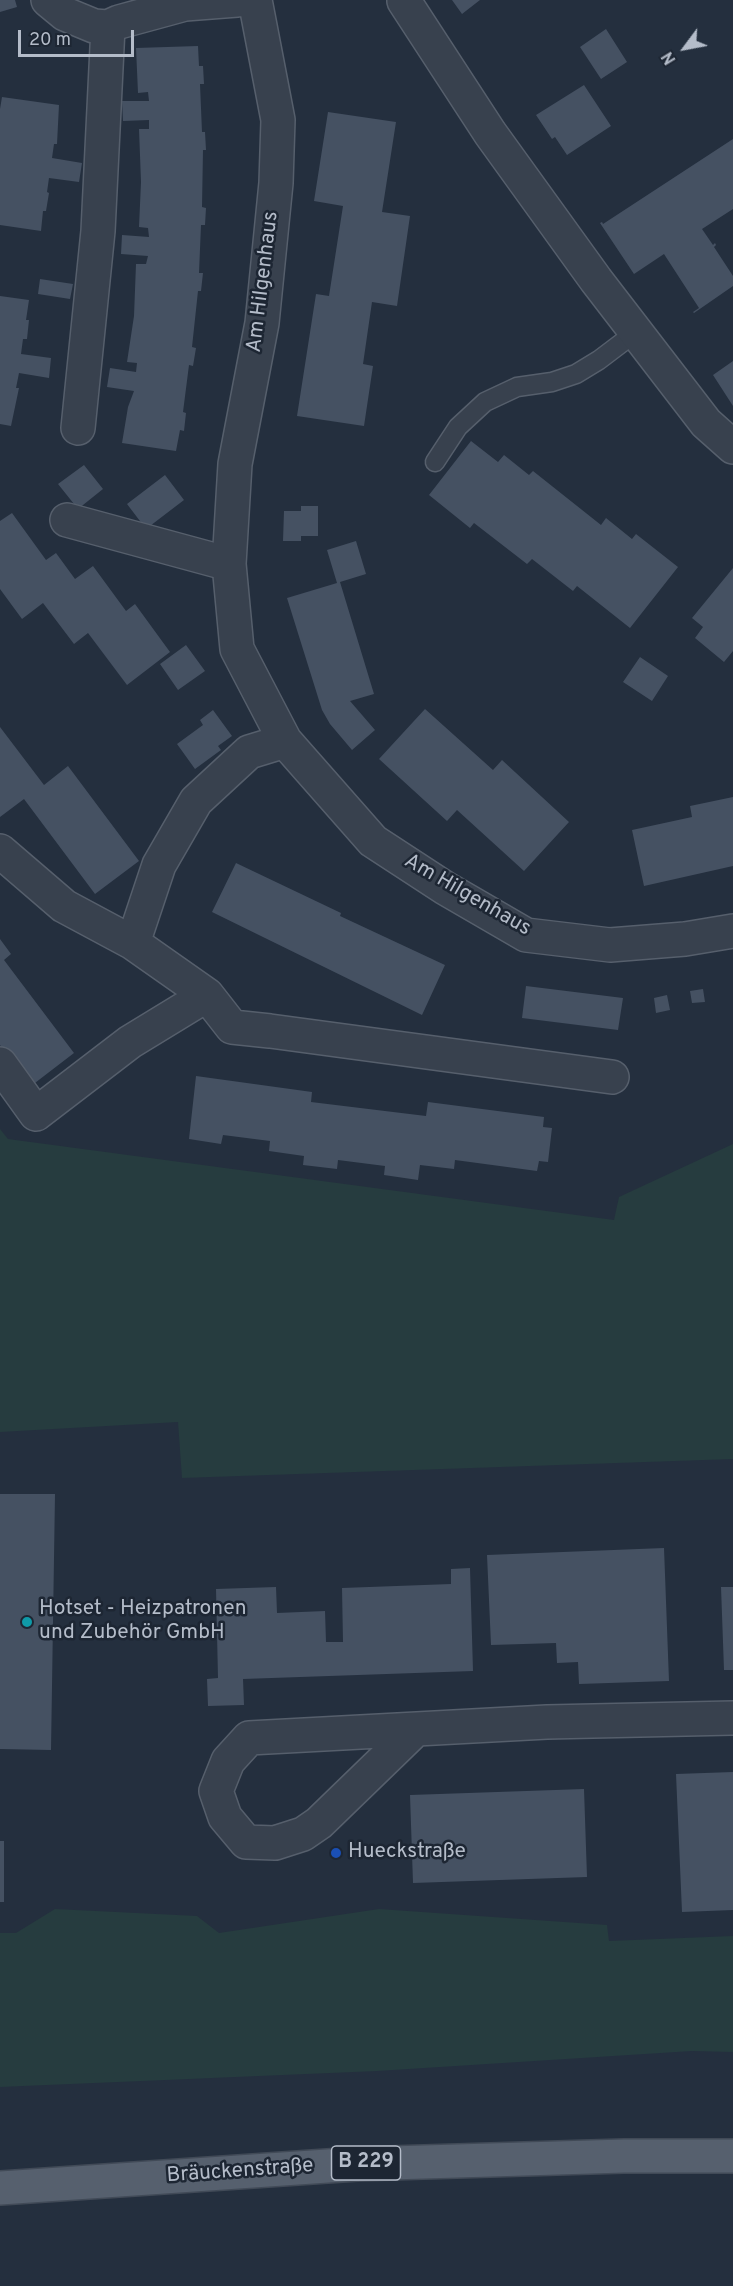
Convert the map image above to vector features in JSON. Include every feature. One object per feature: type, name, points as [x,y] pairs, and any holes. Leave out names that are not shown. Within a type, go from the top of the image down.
[{"type":"main road","name":"Bräuckenstraße","points":[[0,2188],[357,2164],[624,2156],[733,2156]]},
{"type":"street","points":[[48,0],[65,14],[94,26],[108,27],[185,4],[237,0]]},
{"type":"street","name":"Am Hilgenhaus","points":[[255,0],[278,120],[276,183],[262,323],[235,464],[229,564],[237,649],[285,741],[373,841],[445,888],[526,935],[610,945],[685,939],[733,931]]},
{"type":"street","points":[[400,0],[490,133],[636,332],[706,423],[733,447]]},
{"type":"street","points":[[78,428],[98,231],[108,27]]},
{"type":"street","points":[[67,520],[229,564]]},
{"type":"street","points":[[134,943],[159,865],[196,801],[249,752],[285,741]]},
{"type":"street","points":[[0,851],[64,906],[134,943],[207,995],[232,1027],[270,1030],[612,1077]]},
{"type":"street","points":[[0,1064],[36,1114],[130,1042],[207,995]]},
{"type":"street","points":[[415,1730],[319,1823],[303,1833],[275,1843],[246,1842],[225,1817],[216,1791],[228,1761],[249,1738],[547,1722],[733,1718]]},
{"type":"lane","points":[[435,462],[458,427],[485,402],[517,387],[552,382],[576,374],[636,332]]},
{"type":"green space","points":[[0,1129],[8,1139],[614,1220],[619,1197],[733,1144],[733,1459],[182,1478],[178,1422],[0,1432]]},
{"type":"green space","points":[[55,1909],[197,1916],[219,1933],[379,1909],[607,1925],[609,1941],[733,1936],[733,2052],[692,2051],[377,2071],[0,2087],[0,1933],[16,1933]]},
{"type":"building","points":[[0,0],[15,0],[17,7],[0,12]]},
{"type":"building","points":[[452,0],[480,0],[462,14]]},
{"type":"building","points":[[606,29],[627,62],[601,79],[580,47]]},
{"type":"building","points":[[198,46],[199,66],[203,66],[204,84],[200,84],[202,132],[205,132],[206,150],[203,150],[202,207],[206,208],[205,225],[201,225],[199,273],[203,273],[201,291],[198,291],[192,347],[196,348],[193,366],[189,365],[183,412],[186,413],[184,431],[180,430],[176,451],[122,443],[128,407],[134,391],[107,387],[110,368],[136,372],[137,363],[127,362],[134,316],[136,264],[146,264],[148,256],[121,254],[122,235],[149,237],[148,228],[139,227],[141,182],[139,129],[149,129],[149,120],[123,121],[122,101],[149,101],[148,92],[138,93],[136,48]]},
{"type":"building","points":[[584,85],[611,126],[567,155],[555,137],[552,139],[536,115]]},
{"type":"building","points":[[2,97],[59,105],[57,144],[54,144],[52,158],[82,163],[79,182],[49,178],[47,192],[49,193],[46,211],[43,211],[41,231],[0,225],[0,109]]},
{"type":"building","points":[[328,112],[396,122],[382,212],[410,216],[397,306],[372,302],[363,364],[373,366],[364,426],[297,416],[316,294],[329,296],[343,206],[314,201]]},
{"type":"building","points":[[733,139],[733,209],[702,229],[713,245],[715,243],[714,247],[733,276],[733,286],[694,313],[699,308],[664,254],[634,274],[600,223],[603,224]]},
{"type":"building","points":[[40,279],[73,284],[70,299],[38,294]]},
{"type":"building","points":[[0,296],[29,300],[26,320],[29,320],[27,339],[23,339],[21,354],[51,358],[49,378],[19,373],[16,388],[19,388],[11,426],[0,424]]},
{"type":"building","points":[[733,361],[733,406],[713,375]]},
{"type":"building","points":[[471,441],[498,462],[504,455],[529,475],[533,471],[601,525],[606,518],[632,539],[636,534],[678,567],[630,628],[577,586],[573,591],[532,559],[527,564],[474,523],[470,528],[429,495]]},
{"type":"building","points":[[84,465],[103,489],[78,509],[58,484]]},
{"type":"building","points":[[165,475],[184,500],[146,529],[127,504]]},
{"type":"building","points":[[301,506],[318,506],[318,536],[301,536],[301,541],[283,541],[284,511],[301,511]]},
{"type":"building","points":[[12,513],[46,560],[56,553],[75,579],[93,566],[126,611],[135,604],[170,652],[127,685],[88,633],[74,644],[43,603],[22,619],[0,589],[0,521]]},
{"type":"building","points":[[356,541],[366,574],[340,582],[374,694],[350,701],[375,730],[352,750],[330,724],[322,710],[287,598],[337,583],[327,550]]},
{"type":"building","points":[[733,568],[733,651],[724,662],[695,638],[703,627],[692,618]]},
{"type":"building","points":[[186,645],[205,671],[178,690],[160,664]]},
{"type":"building","points":[[640,657],[668,676],[652,701],[623,682]]},
{"type":"building","points":[[425,709],[493,770],[502,760],[569,822],[524,871],[457,810],[447,821],[379,759]]},
{"type":"building","points":[[213,710],[232,736],[218,746],[221,750],[195,769],[177,744],[203,725],[200,720]]},
{"type":"building","points":[[0,727],[44,785],[68,766],[139,861],[95,894],[24,799],[0,817]]},
{"type":"building","points":[[733,797],[733,866],[644,886],[632,830],[692,817],[690,806]]},
{"type":"building","points":[[236,863],[341,913],[340,916],[445,965],[422,1015],[212,912]]},
{"type":"building","points":[[0,939],[11,954],[4,960],[74,1053],[31,1086],[0,1045]]},
{"type":"building","points":[[526,986],[623,998],[618,1030],[522,1018]]},
{"type":"building","points":[[703,989],[705,1002],[692,1003],[690,991]]},
{"type":"building","points":[[667,995],[670,1010],[656,1013],[654,998]]},
{"type":"building","points":[[196,1076],[312,1092],[311,1102],[426,1116],[428,1102],[544,1117],[543,1127],[552,1128],[548,1162],[539,1161],[537,1171],[455,1160],[454,1169],[420,1165],[418,1180],[384,1175],[385,1166],[338,1160],[337,1169],[303,1165],[304,1156],[269,1151],[270,1141],[223,1135],[221,1144],[189,1139]]},
{"type":"building","name":"Hotset - Heizpatronen und Zubehör GmbH","points":[[0,1494],[55,1494],[51,1750],[0,1749]]},
{"type":"building","points":[[664,1548],[669,1681],[579,1684],[578,1662],[557,1663],[556,1643],[491,1645],[487,1555]]},
{"type":"building","points":[[470,1568],[473,1671],[243,1679],[244,1705],[208,1706],[207,1679],[218,1678],[216,1589],[276,1587],[277,1613],[325,1611],[326,1642],[343,1642],[342,1588],[451,1584],[451,1569]]},
{"type":"building","points":[[721,1587],[733,1587],[733,1670],[724,1670]]},
{"type":"building","points":[[733,1772],[733,1910],[682,1912],[676,1774]]},
{"type":"building","points":[[584,1789],[587,1877],[413,1883],[410,1795]]},
{"type":"building","points":[[0,1841],[4,1841],[4,1902],[0,1902]]},
{"type":"place","name":"Hotset - Heizpatronen und Zubehör GmbH","points":[[27,1622]]},
{"type":"place","name":"Hueckstraße","points":[[336,1853]]}]
